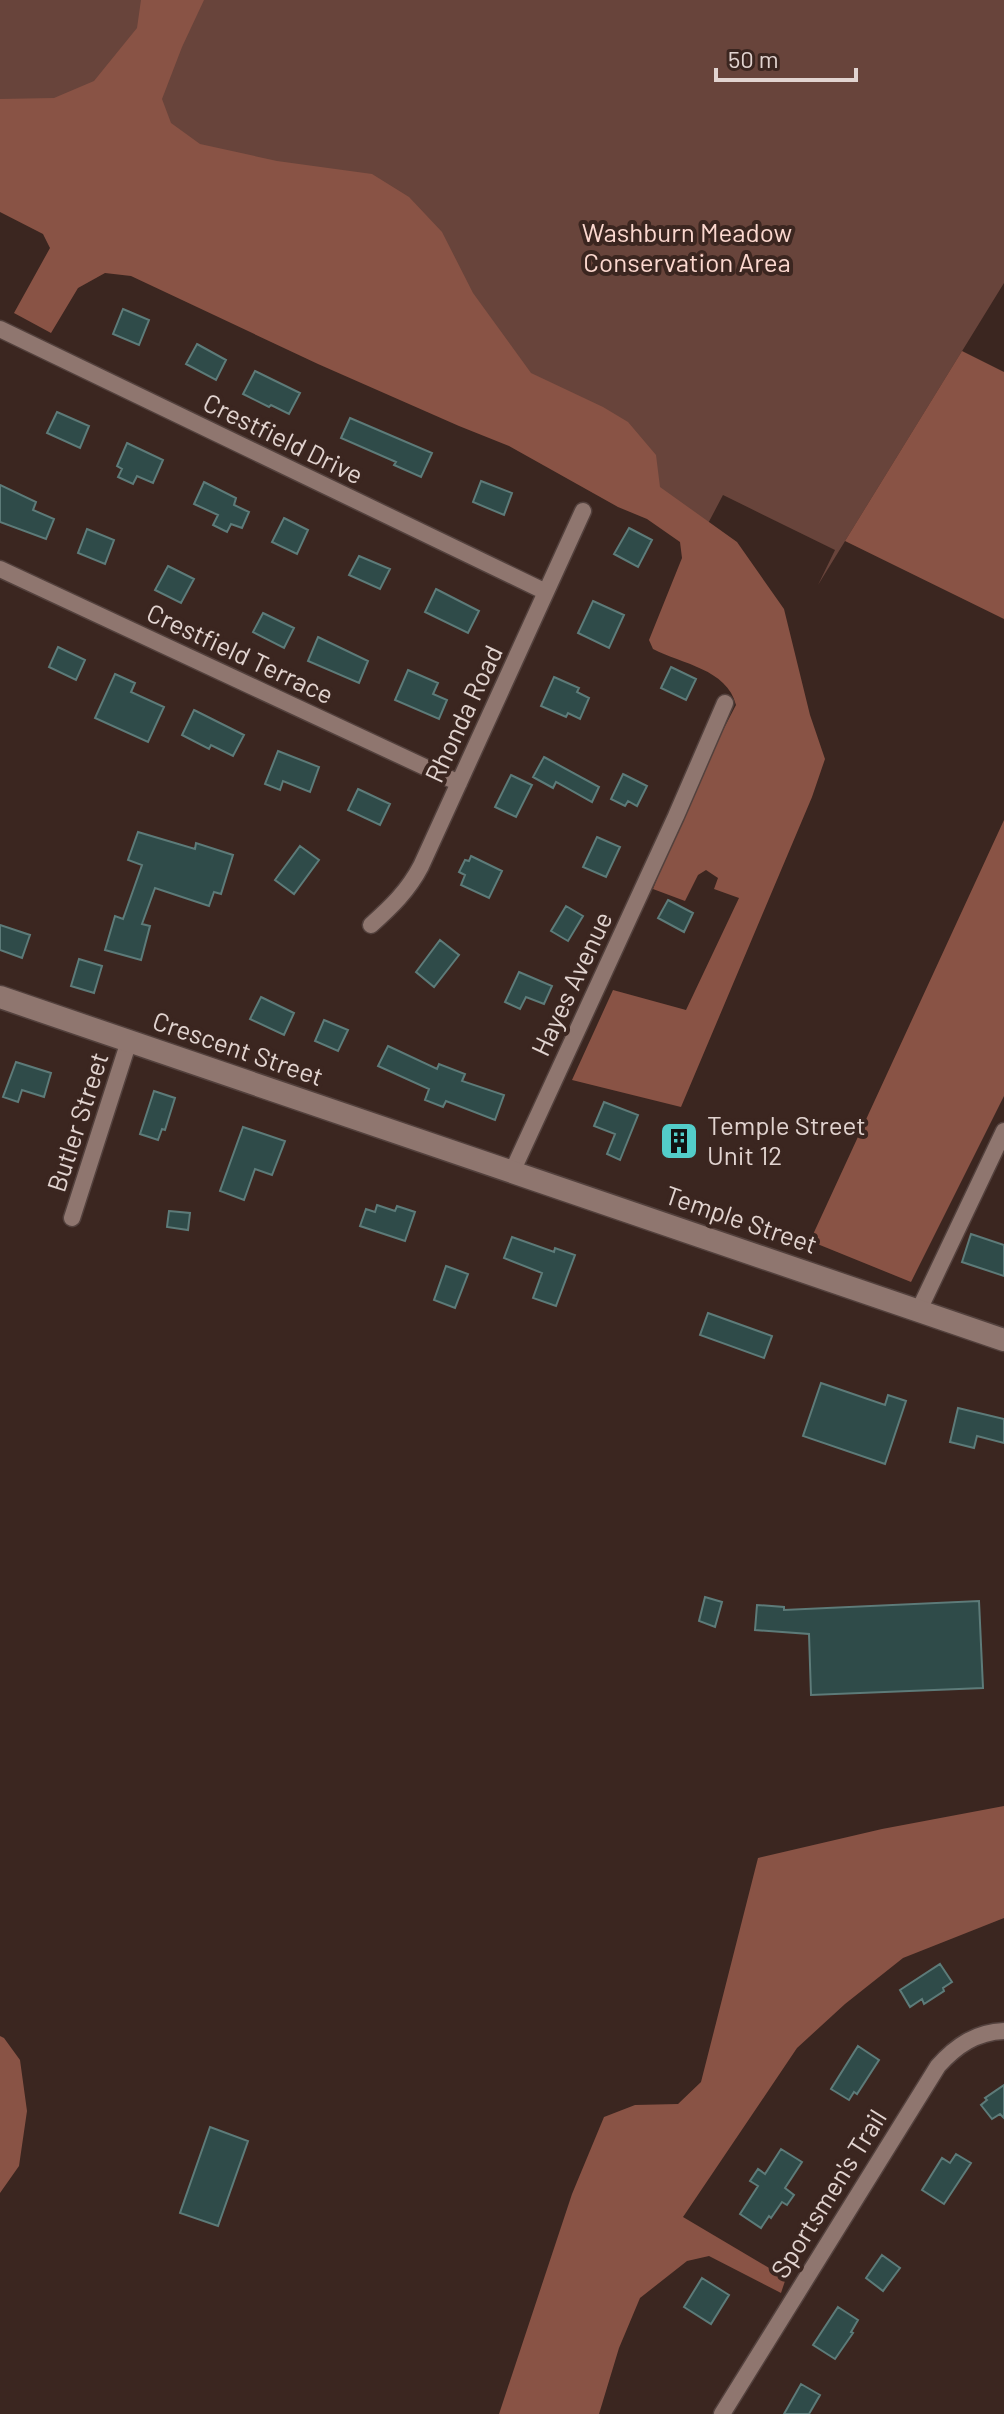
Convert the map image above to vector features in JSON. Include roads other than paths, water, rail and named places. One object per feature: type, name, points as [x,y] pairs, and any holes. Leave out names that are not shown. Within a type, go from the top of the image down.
[{"type":"main road","name":"Crescent Street","points":[[0,997],[459,1154]]},
{"type":"main road","name":"Temple Street","points":[[459,1154],[1004,1340]]},
{"type":"street","name":"Crestfield Drive","points":[[0,329],[546,592]]},
{"type":"street","name":"Rhonda Road","points":[[371,925],[411,885],[583,511]]},
{"type":"street","name":"Crestfield Terrace","points":[[0,569],[459,783]]},
{"type":"street","name":"Hayes Avenue","points":[[512,1172],[725,703]]},
{"type":"street","name":"Butler Street","points":[[72,1218],[129,1041]]},
{"type":"street","points":[[919,1310],[1004,1131]]},
{"type":"street","name":"Sportsmen's Trail","points":[[722,2414],[938,2066],[952,2050],[972,2038],[1004,2031]]},
{"type":"place","name":"Temple Street Unit 12","points":[[679,1141]]},
{"type":"park label","name":"Washburn Meadow Conservation Area","points":[[687,248]]}]
